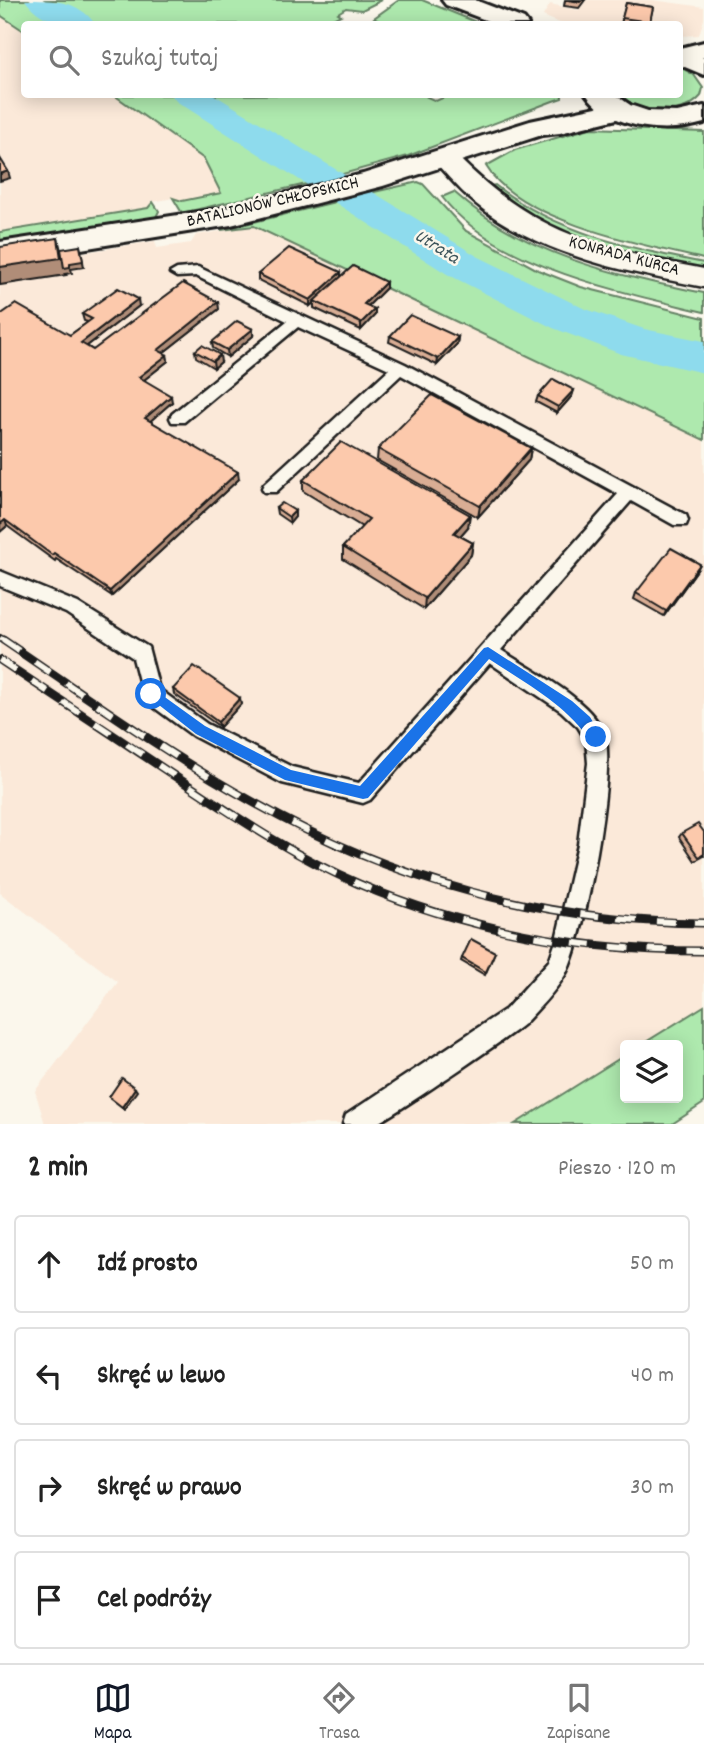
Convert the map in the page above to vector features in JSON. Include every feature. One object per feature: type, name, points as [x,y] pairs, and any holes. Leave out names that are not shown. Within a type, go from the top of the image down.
[{"type":"street","points":[[454,0],[507,21]]},
{"type":"street","points":[[683,55],[704,49]]},
{"type":"street","points":[[683,57],[704,67]]},
{"type":"street","name":"BATALIONÓW CHŁOPSKICH","points":[[539,127],[550,115],[575,106],[586,98]]},
{"type":"street","points":[[609,102],[635,116],[669,121],[703,115]]},
{"type":"street","name":"BATALIONÓW CHŁOPSKICH","points":[[0,253],[191,223],[295,201],[373,180],[539,127],[560,125],[609,102]]},
{"type":"street","name":"KONRADA KURCA","points":[[445,158],[482,196],[534,229],[599,254],[704,278]]},
{"type":"lane","points":[[177,273],[198,271],[400,368],[680,520]]},
{"type":"lane","points":[[178,418],[297,320]]},
{"type":"lane","points":[[271,488],[400,368]]},
{"type":"lane","points":[[0,578],[72,608],[141,653],[151,694],[200,730],[289,776],[363,793],[629,493]]},
{"type":"lane","points":[[355,1124],[514,1017],[557,968],[568,934],[588,844],[598,762],[596,737],[585,721],[568,705],[488,652]]},
{"type":"shaded area","points":[[585,0],[652,0],[704,7],[704,19],[699,35],[683,36],[683,21],[555,21],[543,16],[550,4],[578,10]]},
{"type":"shaded area","points":[[0,15],[21,29],[21,98],[118,98],[204,159],[221,193],[181,201],[173,198],[153,202],[148,208],[0,232]]},
{"type":"shaded area","points":[[254,226],[704,440],[704,1006],[649,1040],[620,1040],[620,1058],[515,1124],[45,1124],[35,1091],[118,982],[0,893],[0,266],[155,241],[157,248],[191,243],[196,235]]},
{"type":"green space","points":[[0,0],[29,0],[62,21],[21,21],[21,29],[0,15]]},
{"type":"green space","points":[[46,0],[382,0],[362,10],[346,8],[338,13],[341,15],[329,21],[80,21]]},
{"type":"green space","points":[[399,0],[422,0],[474,21],[379,21],[374,18]]},
{"type":"green space","points":[[683,69],[694,75],[703,88],[701,96],[693,103],[671,110],[648,109],[622,98],[683,98]]},
{"type":"green space","points":[[118,98],[182,98],[315,182],[182,213],[173,198],[182,201],[221,193],[204,159]]},
{"type":"green space","points":[[202,98],[429,98],[436,101],[442,98],[562,98],[408,156],[332,177]]},
{"type":"green space","points":[[590,128],[704,132],[704,259],[618,238],[554,216],[525,202],[502,185],[486,166],[515,150]]},
{"type":"green space","points":[[418,182],[423,184],[466,231],[538,270],[581,287],[704,318],[704,350],[613,329],[570,312],[510,284],[368,202],[373,200],[372,198],[367,200],[361,195]]},
{"type":"green space","points":[[495,185],[518,202],[568,227],[621,244],[704,263],[704,270],[586,242],[539,222],[486,187]]},
{"type":"green space","points":[[454,192],[481,214],[540,247],[604,270],[704,293],[704,312],[599,285],[527,259],[494,242],[465,221],[442,197]]},
{"type":"green space","points":[[343,200],[471,278],[551,319],[626,346],[704,365],[704,440],[353,270],[349,271],[254,226],[221,230]]},
{"type":"green space","points":[[153,202],[159,211],[156,217],[0,241],[0,232],[148,208]]},
{"type":"green space","points":[[704,1006],[704,1103],[672,1124],[515,1124],[620,1058],[620,1103],[683,1103],[683,1040],[649,1040]]},
{"type":"building","points":[[626,3],[653,7],[650,21],[622,18]]},
{"type":"building","points":[[0,158],[8,171],[0,174]]},
{"type":"building","points":[[58,238],[61,258],[0,267],[0,247]]},
{"type":"building","points":[[80,246],[83,261],[70,263],[70,267],[64,268],[61,249]]},
{"type":"building","points":[[289,248],[341,272],[310,300],[258,274]]},
{"type":"building","points":[[353,266],[386,282],[364,304],[375,309],[361,323],[314,301]]},
{"type":"building","points":[[183,283],[218,302],[158,350],[167,355],[139,377],[171,396],[145,418],[238,472],[110,591],[54,553],[52,555],[5,520],[0,524],[0,315],[16,304],[70,335],[92,319],[82,314],[118,288],[138,299],[81,343],[93,350]]},
{"type":"building","points":[[410,315],[458,337],[438,359],[390,336]]},
{"type":"building","points":[[237,321],[253,329],[227,350],[212,342]]},
{"type":"building","points":[[202,345],[220,355],[213,361],[195,351]]},
{"type":"building","points":[[553,379],[574,390],[558,407],[538,396]]},
{"type":"building","points":[[432,395],[531,448],[480,506],[378,449]]},
{"type":"building","points":[[341,442],[470,515],[454,533],[473,543],[425,598],[343,547],[369,519],[303,480]]},
{"type":"building","points":[[282,503],[295,511],[289,517],[276,508]]},
{"type":"building","points":[[671,548],[700,564],[666,611],[636,593]]},
{"type":"building","points":[[194,666],[240,698],[218,722],[173,689]]},
{"type":"building","points":[[698,824],[704,832],[704,854],[699,857],[682,833]]},
{"type":"building","points":[[471,939],[495,952],[486,972],[462,958]]},
{"type":"building","points":[[122,1078],[135,1088],[122,1107],[109,1097]]},
{"type":"waterway","name":"Utrata","points":[[41,0],[74,21]]},
{"type":"waterway","name":"Utrata","points":[[194,98],[462,265],[568,318],[637,343],[704,357]]},
{"type":"railway","points":[[3,640],[221,784],[306,830],[360,854],[415,875],[527,905],[644,921],[704,923]]},
{"type":"railway","points":[[0,660],[265,835],[359,884],[442,914],[528,935],[615,947],[704,951]]},
{"type":"route","points":[[151,694],[200,730],[289,776],[363,793],[488,652],[568,705],[585,721],[596,737]]}]
